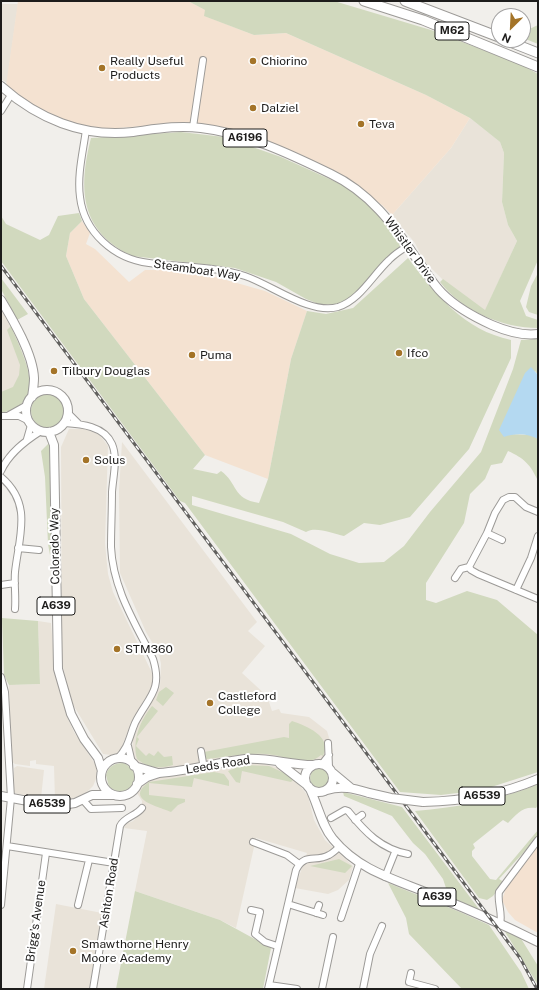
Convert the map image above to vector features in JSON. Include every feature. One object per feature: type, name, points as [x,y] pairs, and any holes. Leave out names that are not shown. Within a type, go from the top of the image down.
[{"type":"highway","name":"M62","points":[[364,1],[423,20],[538,67]]},
{"type":"highway","name":"M62","points":[[405,1],[491,35]]},
{"type":"highway","points":[[524,48],[538,54]]},
{"type":"main road","name":"Whistler Drive","points":[[1,86],[11,95],[42,115],[58,122],[86,130],[117,133],[166,127],[193,127],[223,132],[259,143],[335,176],[352,186],[373,202],[396,227],[431,280],[456,305],[472,316],[499,328],[527,334],[538,334]]},
{"type":"main road","points":[[1,300],[18,331],[30,359],[34,377],[32,397]]},
{"type":"main road","points":[[34,377],[46,390]]},
{"type":"main road","points":[[64,424],[45,431],[30,423],[27,415],[27,405],[32,397],[39,392],[46,390],[52,391],[62,397],[68,407],[68,413]]},
{"type":"main road","name":"A639","points":[[64,424],[68,413]]},
{"type":"main road","name":"Colorado Way","points":[[64,424],[54,445],[54,537],[58,669],[71,714],[84,739],[98,758],[102,774]]},
{"type":"main road","name":"Colorado Way","points":[[45,431],[54,445]]},
{"type":"main road","points":[[98,758],[123,759],[133,765],[138,775],[137,784],[129,794],[121,796],[114,795],[104,788],[102,774]]},
{"type":"main road","points":[[92,795],[108,763],[115,759]]},
{"type":"main road","name":"Leeds Road","points":[[159,773],[246,759],[265,759],[277,762]]},
{"type":"main road","name":"A639","points":[[277,762],[324,767]]},
{"type":"main road","name":"A639","points":[[277,762],[317,792],[326,790]]},
{"type":"main road","name":"A639","points":[[133,765],[159,773]]},
{"type":"main road","points":[[308,786],[305,776],[307,771],[324,767],[333,783],[321,796],[318,805]]},
{"type":"main road","name":"A6539","points":[[324,767],[352,788]]},
{"type":"main road","name":"A639","points":[[137,784],[147,777],[159,773]]},
{"type":"main road","name":"A6539","points":[[326,790],[335,787],[352,788],[391,798],[423,802],[452,801],[504,792],[538,779]]},
{"type":"main road","name":"A639","points":[[308,786],[318,805],[331,838],[359,864],[385,877],[433,895],[538,942]]},
{"type":"main road","name":"A6539","points":[[1,796],[55,806],[83,800],[92,795],[114,795]]},
{"type":"street","points":[[193,127],[203,60]]},
{"type":"street","points":[[1,111],[11,95]]},
{"type":"street","name":"Steamboat Way","points":[[86,130],[79,184],[82,209],[90,226],[103,242],[121,255],[130,259],[150,263],[206,269],[244,276],[265,283],[304,304],[324,309],[339,307],[353,299],[388,261],[408,246]]},
{"type":"street","points":[[9,415],[27,405]]},
{"type":"street","points":[[68,413],[79,424]]},
{"type":"street","points":[[1,416],[19,416],[30,423],[27,439]]},
{"type":"street","points":[[64,424],[79,424],[102,432],[112,444],[115,459],[111,523],[113,568],[122,598],[153,659],[156,670],[157,681],[153,696],[135,724],[128,746],[115,759]]},
{"type":"street","points":[[1,471],[8,458],[27,439],[45,431]]},
{"type":"street","points":[[1,477],[15,494],[20,506],[23,521],[18,548],[15,583],[15,609]]},
{"type":"street","points":[[455,578],[461,569],[469,566],[503,500],[509,497],[515,497],[526,507],[538,512]]},
{"type":"street","points":[[487,533],[502,540]]},
{"type":"street","points":[[516,590],[531,558],[538,536]]},
{"type":"street","points":[[18,548],[39,550]]},
{"type":"street","points":[[469,566],[471,570],[478,574],[538,599]]},
{"type":"street","points":[[1,585],[15,583]]},
{"type":"street","points":[[1,905],[11,798],[5,692],[2,677]]},
{"type":"street","points":[[324,767],[329,755],[328,743]]},
{"type":"street","points":[[128,746],[133,765]]},
{"type":"street","points":[[201,751],[203,763]]},
{"type":"street","points":[[83,800],[91,809],[122,808]]},
{"type":"street","name":"Ashton Road","points":[[93,989],[121,823],[138,813],[142,808]]},
{"type":"street","points":[[331,818],[345,810],[348,811],[364,831],[380,844],[395,852],[408,854]]},
{"type":"street","points":[[355,820],[362,815]]},
{"type":"street","points":[[500,924],[501,914],[498,899],[499,892],[538,840]]},
{"type":"street","points":[[253,842],[287,855],[299,864]]},
{"type":"street","points":[[7,846],[114,863]]},
{"type":"street","points":[[297,989],[268,987],[299,864],[305,859],[329,855],[339,847]]},
{"type":"street","points":[[385,877],[395,852]]},
{"type":"street","name":"Brigg's Avenue","points":[[27,989],[46,853]]},
{"type":"street","points":[[78,904],[89,860]]},
{"type":"street","points":[[341,918],[359,864]]},
{"type":"street","points":[[288,904],[323,915]]},
{"type":"street","points":[[316,913],[319,904]]},
{"type":"street","points":[[251,910],[260,912],[255,934],[265,942],[278,946]]},
{"type":"street","points":[[363,989],[370,954],[383,926]]},
{"type":"street","points":[[322,989],[333,937]]},
{"type":"street","points":[[411,973],[409,982],[435,989]]},
{"type":"shaded area","points":[[18,1],[188,1],[205,10],[205,16],[254,35],[286,33],[426,95],[470,118],[451,148],[392,215],[382,205],[344,178],[302,155],[259,140],[205,125],[182,123],[105,129],[83,126],[61,119],[22,99],[6,86]]},
{"type":"shaded area","points":[[1,4],[18,4],[7,83],[1,79]]},
{"type":"shaded area","points":[[470,118],[500,142],[504,153],[502,202],[508,225],[517,241],[485,311],[443,280],[424,261],[415,243],[392,215],[451,148]]},
{"type":"shaded area","points":[[82,221],[90,233],[86,244],[95,249],[129,282],[145,270],[178,270],[205,274],[265,291],[307,311],[291,359],[268,479],[205,455],[84,299],[66,256],[70,233]]},
{"type":"shaded area","points":[[1,308],[11,328],[26,370],[1,411]]},
{"type":"shaded area","points":[[69,429],[84,429],[99,434],[108,446],[105,543],[108,574],[113,592],[153,675],[152,687],[131,723],[121,749],[116,754],[111,755],[103,754],[72,703],[62,663],[61,447]]},
{"type":"shaded area","points":[[122,442],[257,622],[248,631],[265,646],[242,673],[267,696],[272,711],[279,709],[281,713],[309,717],[327,731],[333,751],[332,766],[323,762],[303,764],[274,757],[163,771],[138,764],[134,760],[132,752],[133,739],[139,722],[160,687],[161,664],[159,654],[146,632],[120,573],[119,491]]},
{"type":"shaded area","points":[[38,621],[51,623],[55,672],[67,717],[74,732],[97,767],[96,779],[93,786],[86,793],[74,798],[55,800],[54,766],[36,764],[36,760],[30,761],[30,766],[15,764],[11,761],[9,685],[40,684]]},
{"type":"shaded area","points":[[239,764],[264,764],[280,768],[293,777],[308,796],[314,820],[325,840],[353,866],[349,880],[338,890],[328,894],[295,888],[307,853],[256,838],[236,928],[220,920],[135,891],[147,831],[124,828],[126,824],[133,821],[142,812],[142,801],[137,793],[139,787],[148,778]]},
{"type":"shaded area","points":[[17,766],[44,770],[41,798],[14,793],[14,768]]},
{"type":"shaded area","points":[[538,844],[538,933],[515,920],[508,912],[502,900],[506,888]]},
{"type":"shaded area","name":"Smawthorne Henry Moore Academy","points":[[56,904],[102,913],[89,989],[44,989]]},
{"type":"green space","points":[[188,1],[334,1],[431,30],[522,65],[538,74],[538,260],[520,301],[526,316],[538,320],[538,328],[511,325],[484,316],[460,301],[440,282],[443,279],[485,310],[517,241],[508,225],[502,202],[504,153],[500,142],[470,118],[426,95],[286,33],[254,35],[204,16],[205,10]]},
{"type":"green space","points":[[538,25],[538,44],[531,41],[531,28]]},
{"type":"green space","points":[[181,132],[224,137],[281,157],[345,186],[373,208],[401,242],[399,249],[349,299],[338,304],[321,305],[306,299],[276,282],[235,268],[132,256],[115,246],[102,234],[93,221],[87,207],[85,174],[91,138]]},
{"type":"green space","points":[[79,213],[82,221],[70,233],[66,256],[84,299],[205,455],[193,469],[217,474],[221,471],[230,480],[236,490],[244,498],[250,501],[259,503],[268,479],[291,359],[307,311],[326,314],[353,308],[408,258],[429,285],[452,309],[479,328],[494,335],[511,340],[511,358],[469,449],[410,517],[380,525],[364,523],[344,536],[320,530],[310,530],[306,532],[283,522],[192,496],[192,505],[291,534],[330,554],[359,563],[384,562],[404,546],[430,512],[481,452],[513,369],[521,340],[538,339],[538,375],[535,371],[510,434],[532,435],[538,439],[538,481],[533,471],[526,463],[518,456],[508,451],[502,463],[491,465],[485,479],[470,494],[464,523],[426,583],[426,600],[436,603],[467,591],[497,600],[538,635],[538,772],[482,790],[441,795],[400,792],[185,503],[180,501],[1,261],[1,216],[6,224],[40,240],[49,235],[58,216]]},
{"type":"green space","points":[[538,273],[538,315],[529,312],[526,307],[531,286]]},
{"type":"green space","points":[[1,278],[28,314],[17,320],[1,289]]},
{"type":"green space","points":[[11,326],[26,364],[29,377],[29,389],[25,399],[16,408],[1,413],[1,392],[13,387],[19,375],[20,365],[7,330]]},
{"type":"green space","points":[[48,394],[60,399],[65,411],[60,423],[48,428],[36,423],[31,411],[36,399]]},
{"type":"green space","points":[[50,442],[52,543],[50,555],[48,544],[45,477],[41,451]]},
{"type":"green space","points":[[2,618],[38,621],[40,684],[9,685],[4,675]]},
{"type":"green space","points":[[166,687],[174,693],[163,706],[156,700],[159,692]]},
{"type":"green space","points":[[152,706],[158,711],[137,737],[139,739],[136,746],[136,738],[141,724]]},
{"type":"green space","points":[[292,721],[311,729],[321,737],[325,749],[323,756],[321,755],[316,759],[305,761],[266,754],[206,759],[204,752],[284,737],[289,738],[289,724]]},
{"type":"green space","points":[[136,746],[146,756],[149,753],[154,756],[158,751],[164,757],[172,756],[173,765],[154,767],[137,759]]},
{"type":"green space","points":[[123,763],[130,767],[134,773],[134,780],[131,788],[120,793],[109,787],[106,775],[112,766]]},
{"type":"green space","points":[[243,765],[269,766],[295,778],[291,782],[242,771],[240,783],[236,782],[228,771]]},
{"type":"green space","points":[[320,768],[327,771],[330,778],[327,785],[320,788],[313,785],[310,778],[313,771]]},
{"type":"green space","points":[[214,772],[224,774],[229,781],[229,786],[194,778],[192,787],[149,783],[149,795],[185,799],[185,802],[178,805],[171,812],[146,802],[140,794],[142,788],[149,782]]},
{"type":"green space","points":[[538,784],[538,805],[536,808],[523,809],[508,823],[503,820],[473,844],[475,848],[472,851],[472,856],[490,879],[496,880],[538,830],[538,837],[499,879],[504,882],[493,896],[487,900],[479,898],[415,811],[493,799]]},
{"type":"green space","points":[[343,792],[402,807],[482,913],[443,896],[446,888],[443,879],[425,854],[413,843],[392,816],[344,796]]},
{"type":"green space","points":[[339,859],[352,866],[345,873],[310,866]]},
{"type":"green space","points":[[388,883],[489,925],[521,972],[529,989],[462,989],[409,934],[406,918]]},
{"type":"green space","points":[[135,891],[220,920],[271,948],[263,989],[116,989]]},
{"type":"green space","points":[[502,927],[520,937],[538,966],[538,985]]},
{"type":"water","points":[[531,367],[538,375],[538,439],[521,434],[504,437],[499,430],[525,373]]},
{"type":"railway","points":[[1,266],[520,958],[537,989]]},
{"type":"place","name":"Chiorino","points":[[253,61]]},
{"type":"place","name":"Really Useful Products","points":[[102,68]]},
{"type":"place","name":"Dalziel","points":[[253,108]]},
{"type":"place","name":"Teva","points":[[361,124]]},
{"type":"place","name":"Ifco","points":[[399,353]]},
{"type":"place","name":"Puma","points":[[192,355]]},
{"type":"place","name":"Tilbury Douglas","points":[[54,371]]},
{"type":"place","name":"Solus","points":[[86,460]]},
{"type":"place","name":"STM360","points":[[117,649]]},
{"type":"place","name":"Castleford College","points":[[210,703]]},
{"type":"place","name":"Smawthorne Henry Moore Academy","points":[[73,951]]}]
